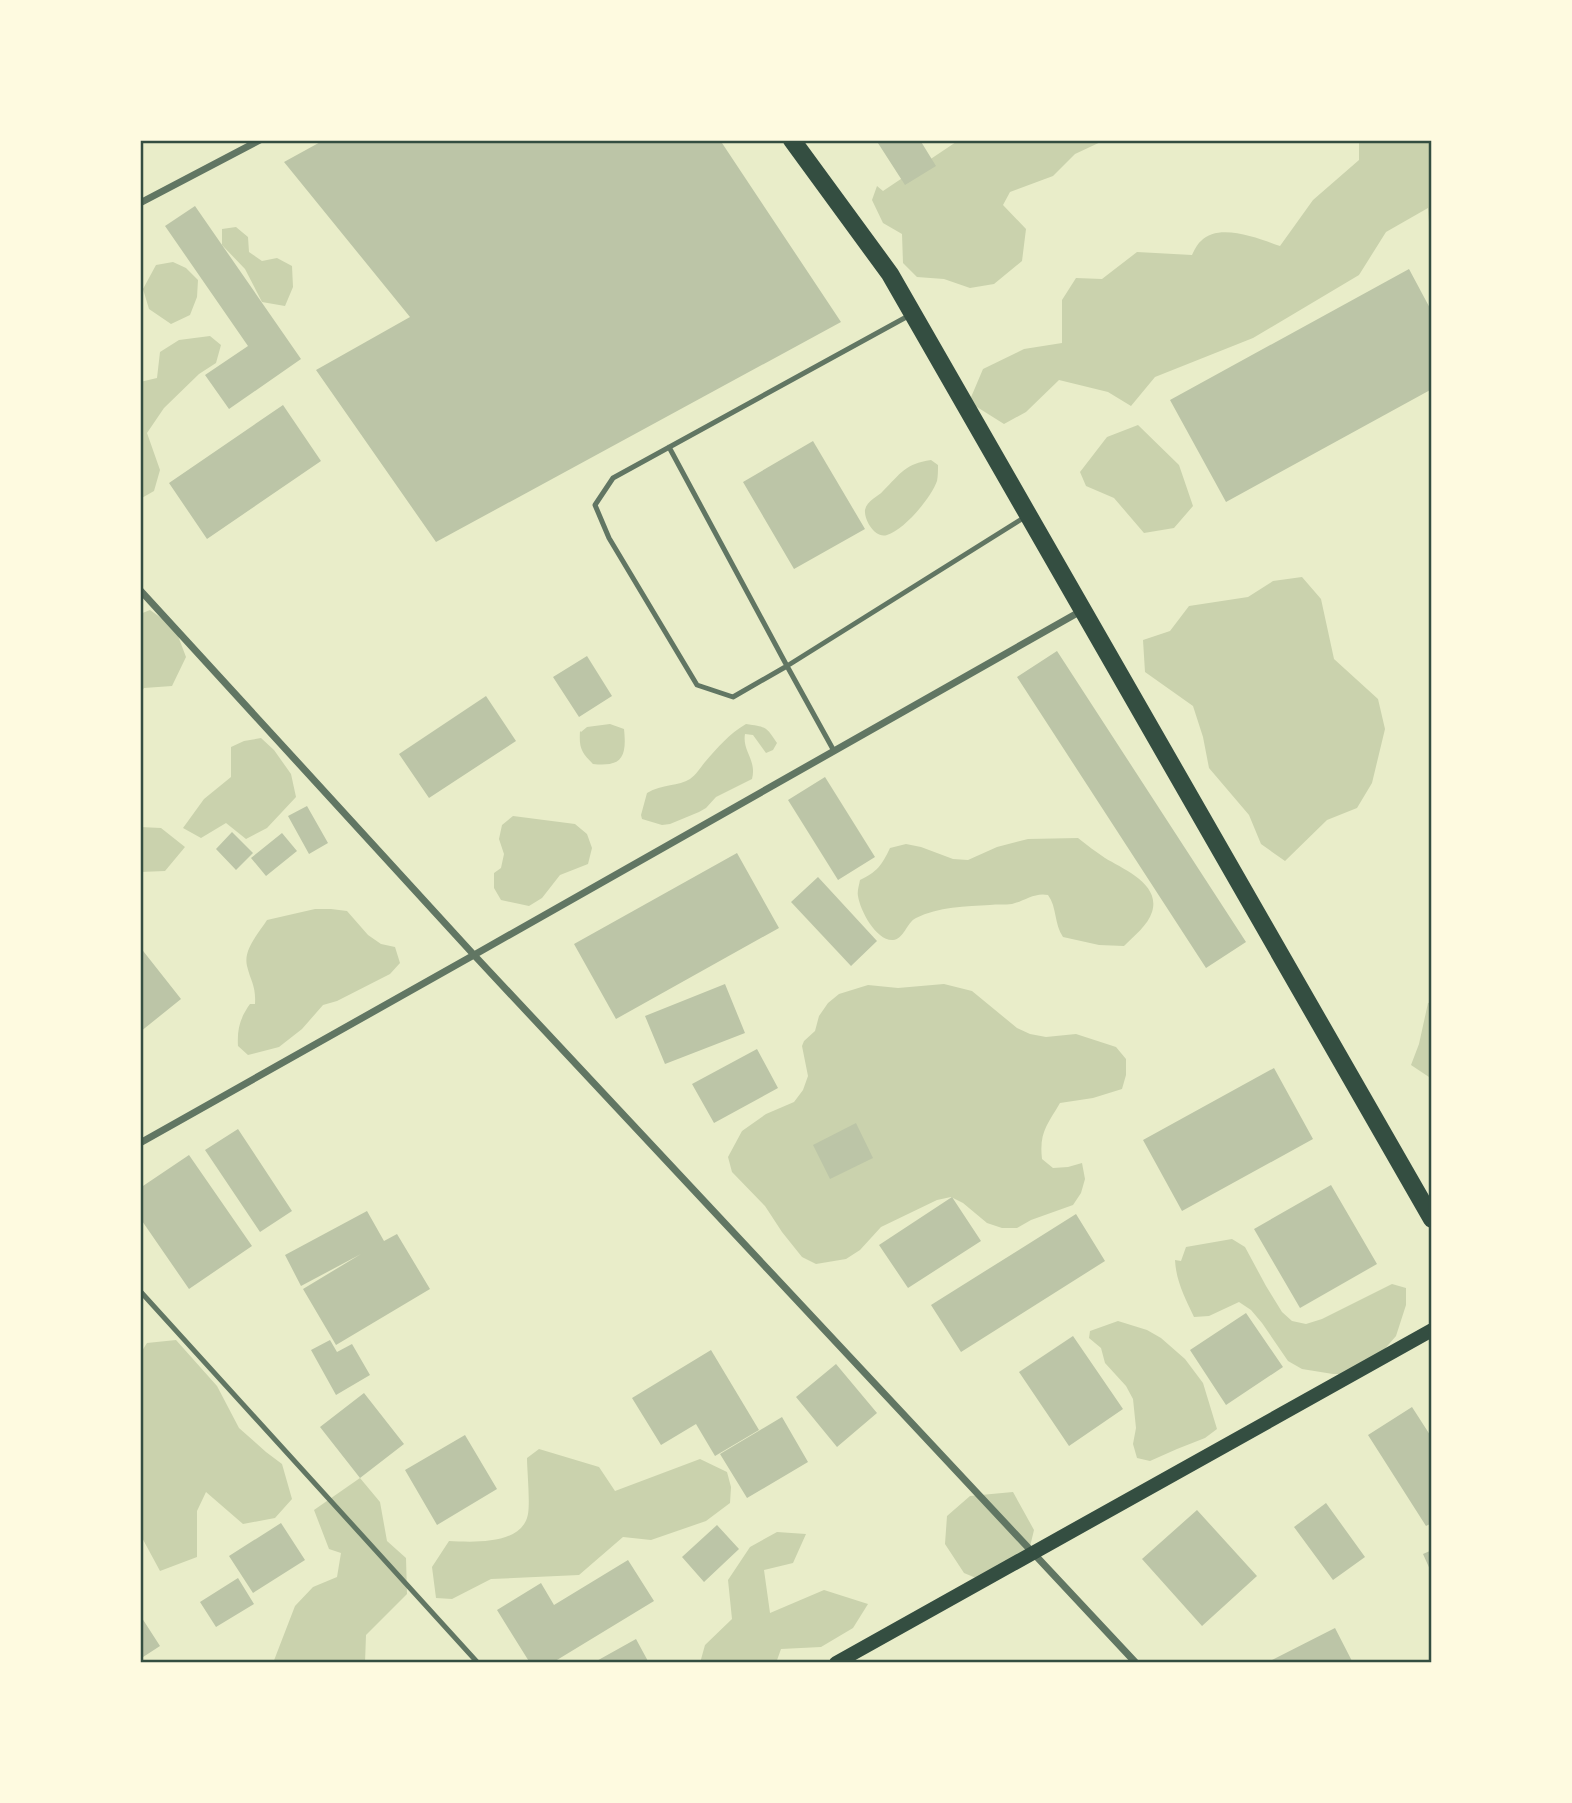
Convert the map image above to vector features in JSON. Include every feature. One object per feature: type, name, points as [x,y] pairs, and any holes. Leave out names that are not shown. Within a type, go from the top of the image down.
[{"type":"main road","points":[[792,140],[890,274],[1432,1219]]},
{"type":"main road","points":[[836,1663],[1432,1330]]},
{"type":"street","points":[[140,203],[260,140]]},
{"type":"street","points":[[140,590],[474,955],[1136,1663]]},
{"type":"street","points":[[140,1143],[1083,610]]},
{"type":"lane","points":[[913,313],[612,478],[596,505],[609,538],[696,685],[733,697],[1028,515]]},
{"type":"lane","points":[[669,447],[834,751]]},
{"type":"lane","points":[[140,1292],[478,1663]]},
{"type":"green space","points":[[959,140],[1105,140],[1075,154],[1053,176],[1010,192],[1003,205],[1026,229],[1022,261],[994,284],[970,288],[944,279],[917,277],[903,263],[902,234],[883,223],[872,200],[877,186],[883,191]]},
{"type":"green space","points":[[1359,140],[1432,140],[1432,265],[1428,208],[1386,232],[1359,275],[1253,338],[1155,377],[1131,406],[1108,392],[1059,380],[1026,412],[1004,424],[969,402],[983,369],[1024,349],[1062,343],[1062,300],[1076,278],[1102,279],[1137,252],[1192,255],[1201,241],[1218,233],[1240,234],[1280,246],[1313,200],[1359,160]]},
{"type":"green space","points":[[236,227],[248,237],[249,252],[262,261],[277,258],[292,266],[293,287],[285,306],[262,302],[245,269],[222,245],[222,229]]},
{"type":"green space","points":[[173,262],[186,268],[198,280],[197,297],[190,315],[171,324],[149,309],[143,289],[156,265]]},
{"type":"green space","points":[[210,336],[221,345],[216,363],[199,374],[164,408],[147,433],[160,470],[154,491],[140,499],[140,382],[157,378],[160,352],[179,340]]},
{"type":"green space","points":[[1138,425],[1179,465],[1193,506],[1174,528],[1144,533],[1114,498],[1086,486],[1080,472],[1107,437]]},
{"type":"green space","points":[[931,460],[938,465],[937,481],[923,504],[894,532],[887,535],[878,534],[868,523],[865,514],[868,504],[904,470]]},
{"type":"green space","points":[[1302,577],[1321,599],[1334,659],[1378,699],[1385,729],[1372,783],[1357,808],[1327,820],[1285,861],[1261,844],[1249,815],[1209,768],[1193,706],[1145,672],[1143,640],[1170,631],[1189,606],[1248,597],[1273,581]]},
{"type":"green space","points":[[150,610],[175,628],[186,657],[172,686],[144,688],[140,694],[140,614]]},
{"type":"green space","points":[[610,724],[624,729],[623,753],[616,762],[593,764],[582,749],[580,731],[587,727]]},
{"type":"green space","points":[[746,724],[765,728],[777,743],[773,750],[766,753],[753,735],[745,734],[753,766],[752,779],[716,797],[699,812],[670,824],[662,825],[642,819],[647,793],[690,779],[724,741]]},
{"type":"green space","points":[[261,738],[274,750],[291,774],[296,797],[267,828],[246,839],[226,823],[201,838],[183,828],[204,799],[231,777],[231,747]]},
{"type":"green space","points":[[513,816],[575,824],[587,834],[592,848],[588,864],[560,875],[542,898],[529,906],[501,900],[494,888],[494,873],[501,868],[504,854],[499,839],[502,825]]},
{"type":"green space","points":[[140,827],[161,828],[185,847],[165,871],[140,872]]},
{"type":"green space","points":[[1078,838],[1139,879],[1151,893],[1153,902],[1150,917],[1124,946],[1099,945],[1063,937],[1053,905],[1048,895],[1043,894],[1012,904],[933,911],[913,920],[900,937],[893,940],[881,936],[875,930],[859,902],[860,880],[878,867],[890,848],[906,844],[953,859],[968,860],[997,847],[1028,839]]},
{"type":"green space","points":[[315,909],[347,911],[368,935],[381,944],[395,947],[400,963],[390,974],[337,1001],[323,1005],[302,1029],[279,1047],[248,1055],[238,1046],[238,1040],[244,1014],[250,1004],[255,1004],[254,988],[246,960],[249,947],[267,920]]},
{"type":"green space","points":[[944,984],[972,991],[1017,1028],[1030,1034],[1046,1037],[1076,1034],[1116,1047],[1126,1059],[1126,1075],[1122,1089],[1093,1098],[1060,1103],[1045,1130],[1042,1159],[1053,1168],[1082,1163],[1085,1179],[1081,1193],[1073,1205],[1017,1228],[1002,1228],[987,1223],[963,1203],[951,1197],[937,1200],[881,1227],[860,1250],[846,1259],[816,1264],[802,1257],[765,1206],[732,1172],[728,1157],[742,1131],[766,1114],[794,1102],[803,1090],[808,1076],[802,1046],[815,1031],[819,1016],[828,1003],[839,994],[868,985],[898,988]]},
{"type":"green space","points":[[1432,1002],[1432,1079],[1411,1065],[1419,1044],[1428,1003]]},
{"type":"green space","points":[[1232,1239],[1245,1247],[1282,1312],[1292,1321],[1306,1324],[1322,1319],[1392,1284],[1406,1288],[1406,1305],[1396,1336],[1376,1359],[1348,1374],[1333,1374],[1302,1369],[1288,1361],[1262,1323],[1251,1310],[1239,1302],[1209,1316],[1194,1317],[1179,1282],[1175,1260],[1181,1261],[1186,1247]]},
{"type":"green space","points":[[1118,1321],[1147,1330],[1161,1338],[1185,1359],[1203,1383],[1217,1429],[1205,1438],[1150,1461],[1137,1458],[1133,1444],[1136,1428],[1133,1399],[1126,1386],[1105,1363],[1101,1348],[1089,1338],[1090,1331]]},
{"type":"green space","points":[[176,1340],[217,1386],[239,1428],[282,1464],[292,1499],[275,1518],[243,1524],[206,1492],[197,1511],[197,1557],[160,1571],[140,1534],[140,1354],[147,1343]]},
{"type":"green space","points":[[539,1449],[599,1467],[615,1491],[700,1459],[727,1472],[731,1487],[730,1503],[706,1521],[651,1540],[623,1537],[579,1575],[491,1579],[452,1599],[436,1598],[432,1567],[449,1541],[493,1540],[514,1533],[522,1527],[529,1507],[527,1458]]},
{"type":"green space","points":[[360,1478],[380,1502],[387,1541],[406,1558],[407,1594],[366,1635],[365,1663],[273,1663],[295,1606],[313,1587],[337,1577],[341,1553],[329,1549],[314,1510]]},
{"type":"green space","points":[[1013,1492],[1034,1530],[1027,1559],[988,1583],[964,1573],[945,1544],[947,1516],[970,1496]]},
{"type":"green space","points":[[777,1532],[806,1534],[793,1563],[764,1570],[770,1613],[824,1590],[868,1604],[853,1628],[821,1647],[781,1649],[776,1663],[700,1663],[705,1645],[732,1619],[728,1580],[750,1547]]},
{"type":"building","points":[[324,140],[720,140],[841,322],[436,542],[316,370],[410,317],[284,162]]},
{"type":"building","points":[[876,140],[920,140],[936,166],[905,185]]},
{"type":"building","points":[[195,206],[301,359],[229,409],[205,375],[248,346],[165,226]]},
{"type":"building","points":[[1409,269],[1432,312],[1432,389],[1226,502],[1170,400]]},
{"type":"building","points":[[283,405],[321,461],[207,539],[169,483]]},
{"type":"building","points":[[813,441],[865,529],[794,569],[743,482]]},
{"type":"building","points":[[1057,651],[1246,942],[1206,968],[1017,677]]},
{"type":"building","points":[[587,656],[612,696],[579,717],[553,677]]},
{"type":"building","points":[[486,696],[516,741],[429,798],[399,754]]},
{"type":"building","points":[[825,777],[875,857],[838,880],[788,800]]},
{"type":"building","points":[[307,806],[328,843],[309,854],[288,816]]},
{"type":"building","points":[[232,832],[253,853],[236,870],[216,849]]},
{"type":"building","points":[[282,833],[297,851],[266,876],[251,858]]},
{"type":"building","points":[[737,853],[779,928],[616,1019],[574,944]]},
{"type":"building","points":[[818,877],[877,941],[851,966],[791,902]]},
{"type":"building","points":[[140,947],[181,999],[140,1032]]},
{"type":"building","points":[[725,984],[745,1033],[665,1064],[645,1016]]},
{"type":"building","points":[[757,1049],[778,1088],[714,1123],[692,1084]]},
{"type":"building","points":[[1274,1068],[1313,1139],[1182,1211],[1143,1140]]},
{"type":"building","points":[[856,1123],[873,1158],[830,1179],[813,1145]]},
{"type":"building","points":[[238,1129],[292,1211],[260,1232],[205,1150]]},
{"type":"building","points":[[189,1155],[252,1246],[189,1289],[140,1218],[140,1188]]},
{"type":"building","points":[[1331,1185],[1377,1264],[1300,1308],[1254,1229]]},
{"type":"building","points":[[952,1197],[981,1241],[908,1288],[879,1245]]},
{"type":"building","points":[[367,1211],[384,1241],[397,1234],[430,1289],[336,1345],[303,1289],[361,1254],[301,1286],[285,1255]]},
{"type":"building","points":[[1076,1214],[1105,1261],[961,1352],[931,1305]]},
{"type":"building","points":[[1246,1313],[1283,1367],[1226,1405],[1190,1350]]},
{"type":"building","points":[[1073,1336],[1123,1409],[1069,1446],[1019,1372]]},
{"type":"building","points":[[330,1340],[337,1352],[352,1344],[370,1375],[336,1395],[311,1350]]},
{"type":"building","points":[[711,1350],[759,1430],[715,1456],[696,1424],[661,1445],[632,1398]]},
{"type":"building","points":[[836,1364],[877,1413],[837,1447],[796,1397]]},
{"type":"building","points":[[364,1393],[404,1444],[360,1478],[320,1427]]},
{"type":"building","points":[[1412,1407],[1432,1438],[1432,1523],[1426,1526],[1368,1435]]},
{"type":"building","points":[[782,1417],[808,1462],[747,1498],[720,1454]]},
{"type":"building","points":[[465,1435],[497,1489],[437,1525],[405,1470]]},
{"type":"building","points":[[1326,1503],[1365,1557],[1333,1580],[1294,1527]]},
{"type":"building","points":[[1197,1510],[1257,1576],[1202,1626],[1142,1559]]},
{"type":"building","points":[[281,1523],[305,1560],[253,1593],[229,1556]]},
{"type":"building","points":[[717,1525],[739,1549],[704,1582],[682,1557]]},
{"type":"building","points":[[1432,1550],[1432,1574],[1423,1554]]},
{"type":"building","points":[[628,1560],[654,1601],[552,1663],[530,1663],[497,1610],[541,1583],[554,1605]]},
{"type":"building","points":[[238,1578],[254,1604],[216,1627],[200,1602]]},
{"type":"building","points":[[140,1615],[160,1646],[140,1659]]},
{"type":"building","points":[[1335,1628],[1353,1663],[1266,1663]]},
{"type":"building","points":[[636,1639],[649,1663],[593,1663]]}]
